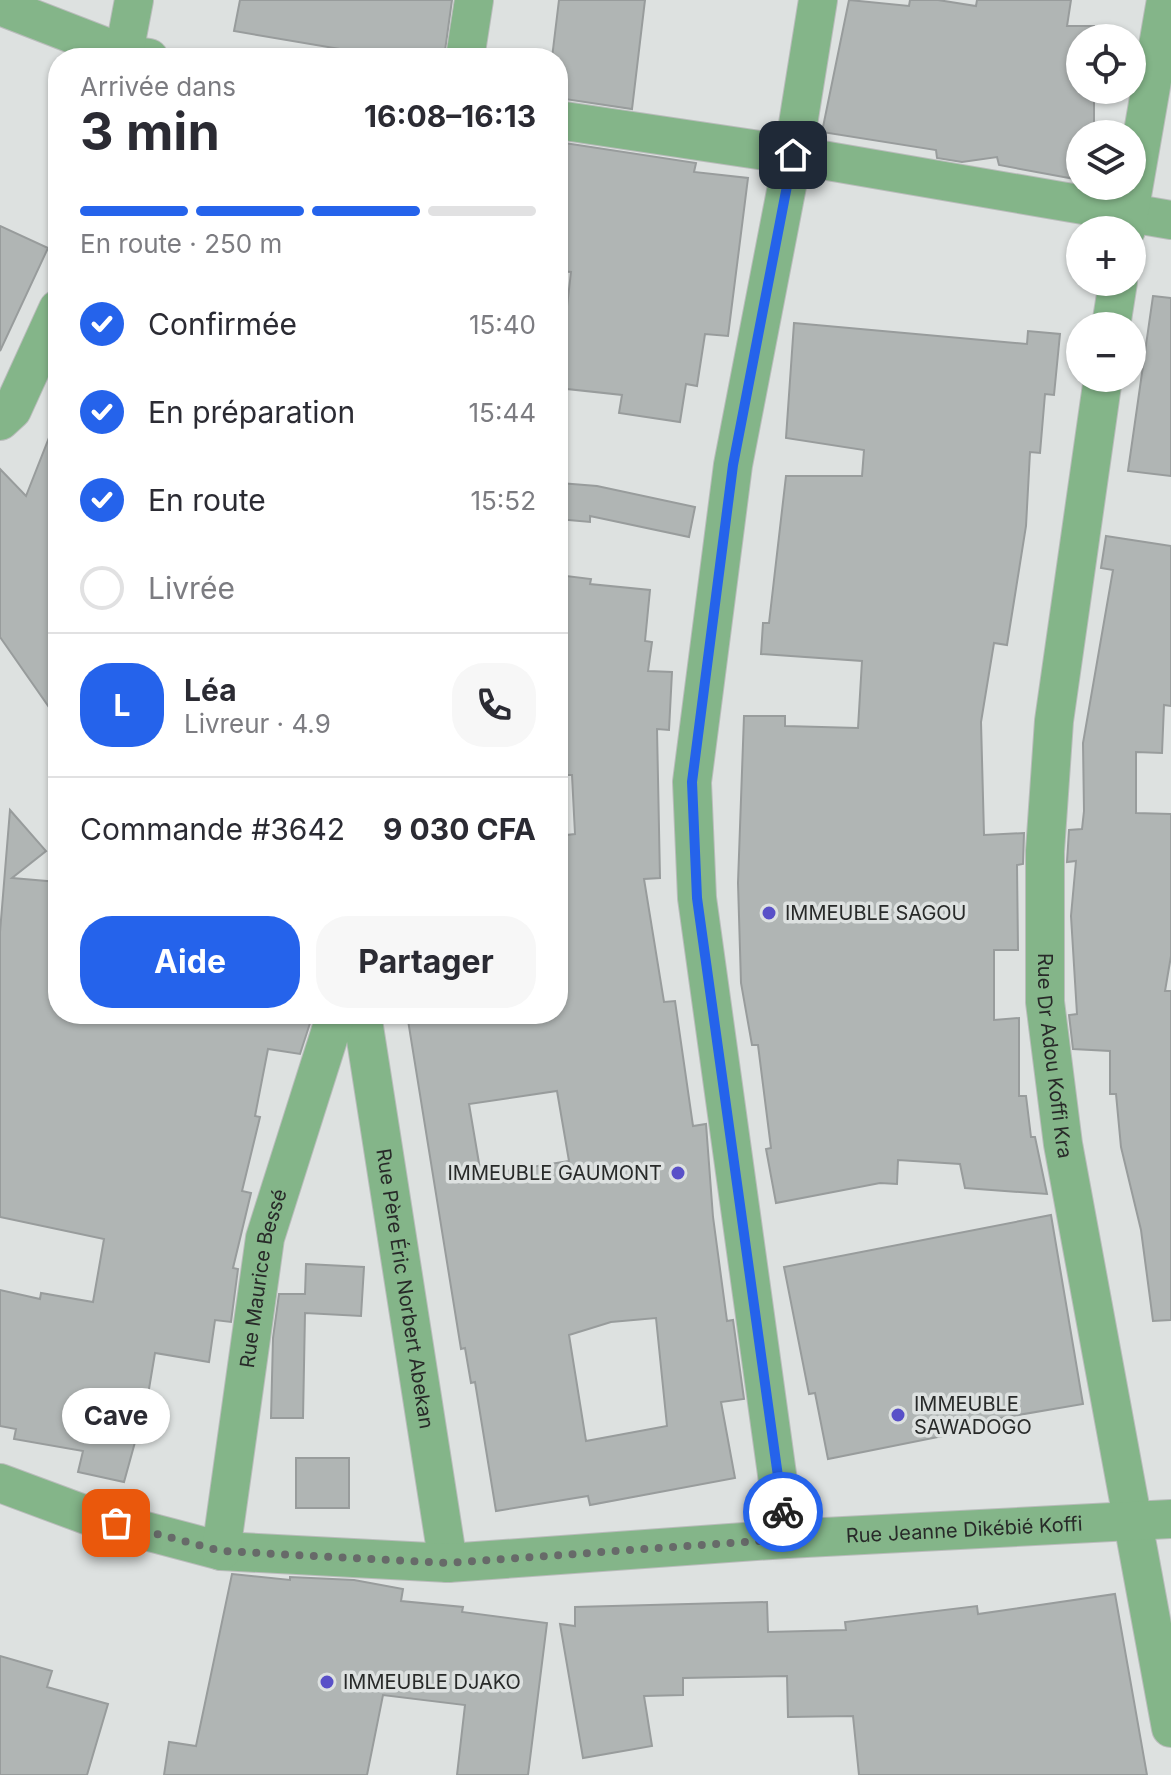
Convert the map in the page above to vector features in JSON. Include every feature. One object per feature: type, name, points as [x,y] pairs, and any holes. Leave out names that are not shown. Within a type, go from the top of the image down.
[{"type":"street","points":[[132,48],[134,0]]},
{"type":"street","points":[[467,48],[474,0]]},
{"type":"street","points":[[786,1539],[697,898],[692,782],[733,465],[793,155],[818,0]]},
{"type":"street","points":[[1128,216],[1166,0]]},
{"type":"street","points":[[0,6],[109,48]]},
{"type":"street","points":[[568,121],[793,155],[1102,216]]},
{"type":"street","points":[[1146,221],[1171,220]]},
{"type":"street","points":[[0,421],[12,410],[48,331]]},
{"type":"street","name":"Rue Dr Adou Koffi Kra","points":[[1101,392],[1054,721],[1045,851],[1045,1002],[1063,1144],[1171,1728]]},
{"type":"street","name":"Rue Maurice Bessé","points":[[221,1551],[265,1238],[333,1024]]},
{"type":"street","name":"Rue Père Éric Norbert Abekan","points":[[364,1024],[448,1563]]},
{"type":"street","name":"Rue Jeanne Dikébié Koffi","points":[[0,1483],[89,1516],[221,1551],[448,1563],[786,1539],[1171,1519]]},
{"type":"building","points":[[240,0],[452,0],[445,48],[334,48],[234,31]]},
{"type":"building","points":[[559,0],[645,0],[632,109],[568,99],[568,48],[553,48]]},
{"type":"building","points":[[849,0],[909,6],[910,0],[938,0],[976,6],[977,0],[1071,0],[1066,24],[1066,104],[1094,104],[1094,120],[1066,120],[1066,177],[999,165],[997,157],[962,162],[937,158],[936,150],[822,132]]},
{"type":"building","points":[[568,144],[696,163],[694,172],[748,178],[728,336],[705,334],[697,386],[686,384],[680,422],[619,413],[622,395],[568,389],[571,272],[568,272]]},
{"type":"building","points":[[0,226],[48,248],[0,351]]},
{"type":"building","points":[[1153,296],[1171,298],[1171,476],[1128,471],[1139,392],[1146,392],[1146,345]]},
{"type":"building","points":[[794,323],[1027,344],[1028,331],[1060,334],[1054,395],[1045,394],[1040,453],[1030,452],[1026,526],[1007,645],[994,643],[981,722],[984,835],[1024,833],[1023,864],[1017,865],[1018,950],[994,950],[994,1020],[1019,1018],[1019,1096],[1026,1096],[1031,1137],[1035,1137],[1047,1194],[965,1188],[960,1164],[898,1160],[897,1184],[880,1183],[776,1203],[766,1149],[771,1148],[758,1045],[752,1045],[741,983],[738,883],[744,716],[785,716],[785,726],[858,728],[862,661],[761,654],[763,623],[769,623],[786,476],[862,476],[864,450],[786,438]]},
{"type":"building","points":[[48,440],[48,706],[0,637],[0,469],[26,496]]},
{"type":"building","points":[[568,484],[597,486],[695,507],[689,537],[590,516],[590,522],[568,520]]},
{"type":"building","points":[[1106,536],[1171,546],[1171,706],[1164,705],[1162,753],[1136,752],[1136,813],[1171,814],[1171,956],[1165,991],[1171,991],[1171,1320],[1153,1321],[1141,1230],[1121,1147],[1116,1094],[1110,1094],[1110,1051],[1073,1049],[1069,1015],[1077,1014],[1071,916],[1076,861],[1067,862],[1069,830],[1082,829],[1083,743],[1113,570],[1101,568]]},
{"type":"building","points":[[568,576],[591,579],[590,584],[650,590],[645,641],[652,642],[648,671],[672,672],[669,730],[657,729],[660,878],[644,879],[664,1002],[675,1001],[693,1126],[706,1124],[713,1217],[727,1321],[733,1320],[744,1399],[721,1402],[735,1478],[590,1505],[588,1496],[496,1511],[475,1382],[471,1383],[465,1348],[461,1349],[409,1024],[568,1024],[568,835],[575,834],[572,775],[568,775]],"holes":[[[557,1091],[569,1161],[481,1175],[469,1104]],[[656,1318],[667,1426],[586,1441],[569,1335],[611,1322]]]},
{"type":"building","points":[[10,810],[46,851],[12,878],[48,881],[48,1024],[310,1024],[300,1054],[268,1049],[255,1116],[260,1117],[242,1191],[251,1193],[233,1268],[238,1269],[231,1322],[215,1320],[209,1362],[155,1353],[148,1395],[124,1482],[78,1472],[83,1451],[14,1439],[16,1429],[0,1426],[0,1290],[40,1299],[41,1293],[93,1302],[104,1239],[0,1217],[0,932]]},
{"type":"building","points":[[1051,1215],[1083,1404],[977,1422],[978,1429],[828,1459],[815,1393],[809,1394],[784,1267]]},
{"type":"building","points":[[306,1264],[364,1267],[361,1316],[305,1313],[303,1418],[271,1418],[273,1338],[279,1294],[305,1294]]},
{"type":"building","points":[[296,1458],[349,1458],[349,1508],[296,1508]]},
{"type":"building","points":[[232,1574],[290,1580],[290,1577],[354,1580],[403,1589],[401,1601],[463,1607],[462,1612],[547,1623],[528,1775],[457,1775],[465,1705],[383,1695],[367,1775],[164,1775],[169,1742],[196,1746]]},
{"type":"building","points":[[1115,1594],[1147,1775],[859,1775],[853,1716],[788,1717],[787,1676],[683,1678],[683,1695],[644,1696],[652,1746],[583,1758],[560,1624],[575,1626],[575,1607],[767,1602],[768,1632],[846,1630],[845,1622],[977,1606],[978,1614]]},
{"type":"building","points":[[0,1656],[52,1671],[47,1687],[108,1704],[87,1775],[0,1775]]},
{"type":"way so far","points":[[116,1523],[221,1551],[448,1563],[786,1539],[783,1512]]},
{"type":"place","name":"IMMEUBLE SAGOU","points":[[769,913]]},
{"type":"place","name":"IMMEUBLE GAUMONT","points":[[678,1173]]},
{"type":"place","name":"IMMEUBLE SAWADOGO","points":[[898,1415]]},
{"type":"place","name":"Cave","points":[[116,1523]]},
{"type":"place","name":"IMMEUBLE DJAKO","points":[[327,1682]]},
{"type":"route","points":[[783,1512],[697,898],[692,782],[733,465],[793,155]]}]
